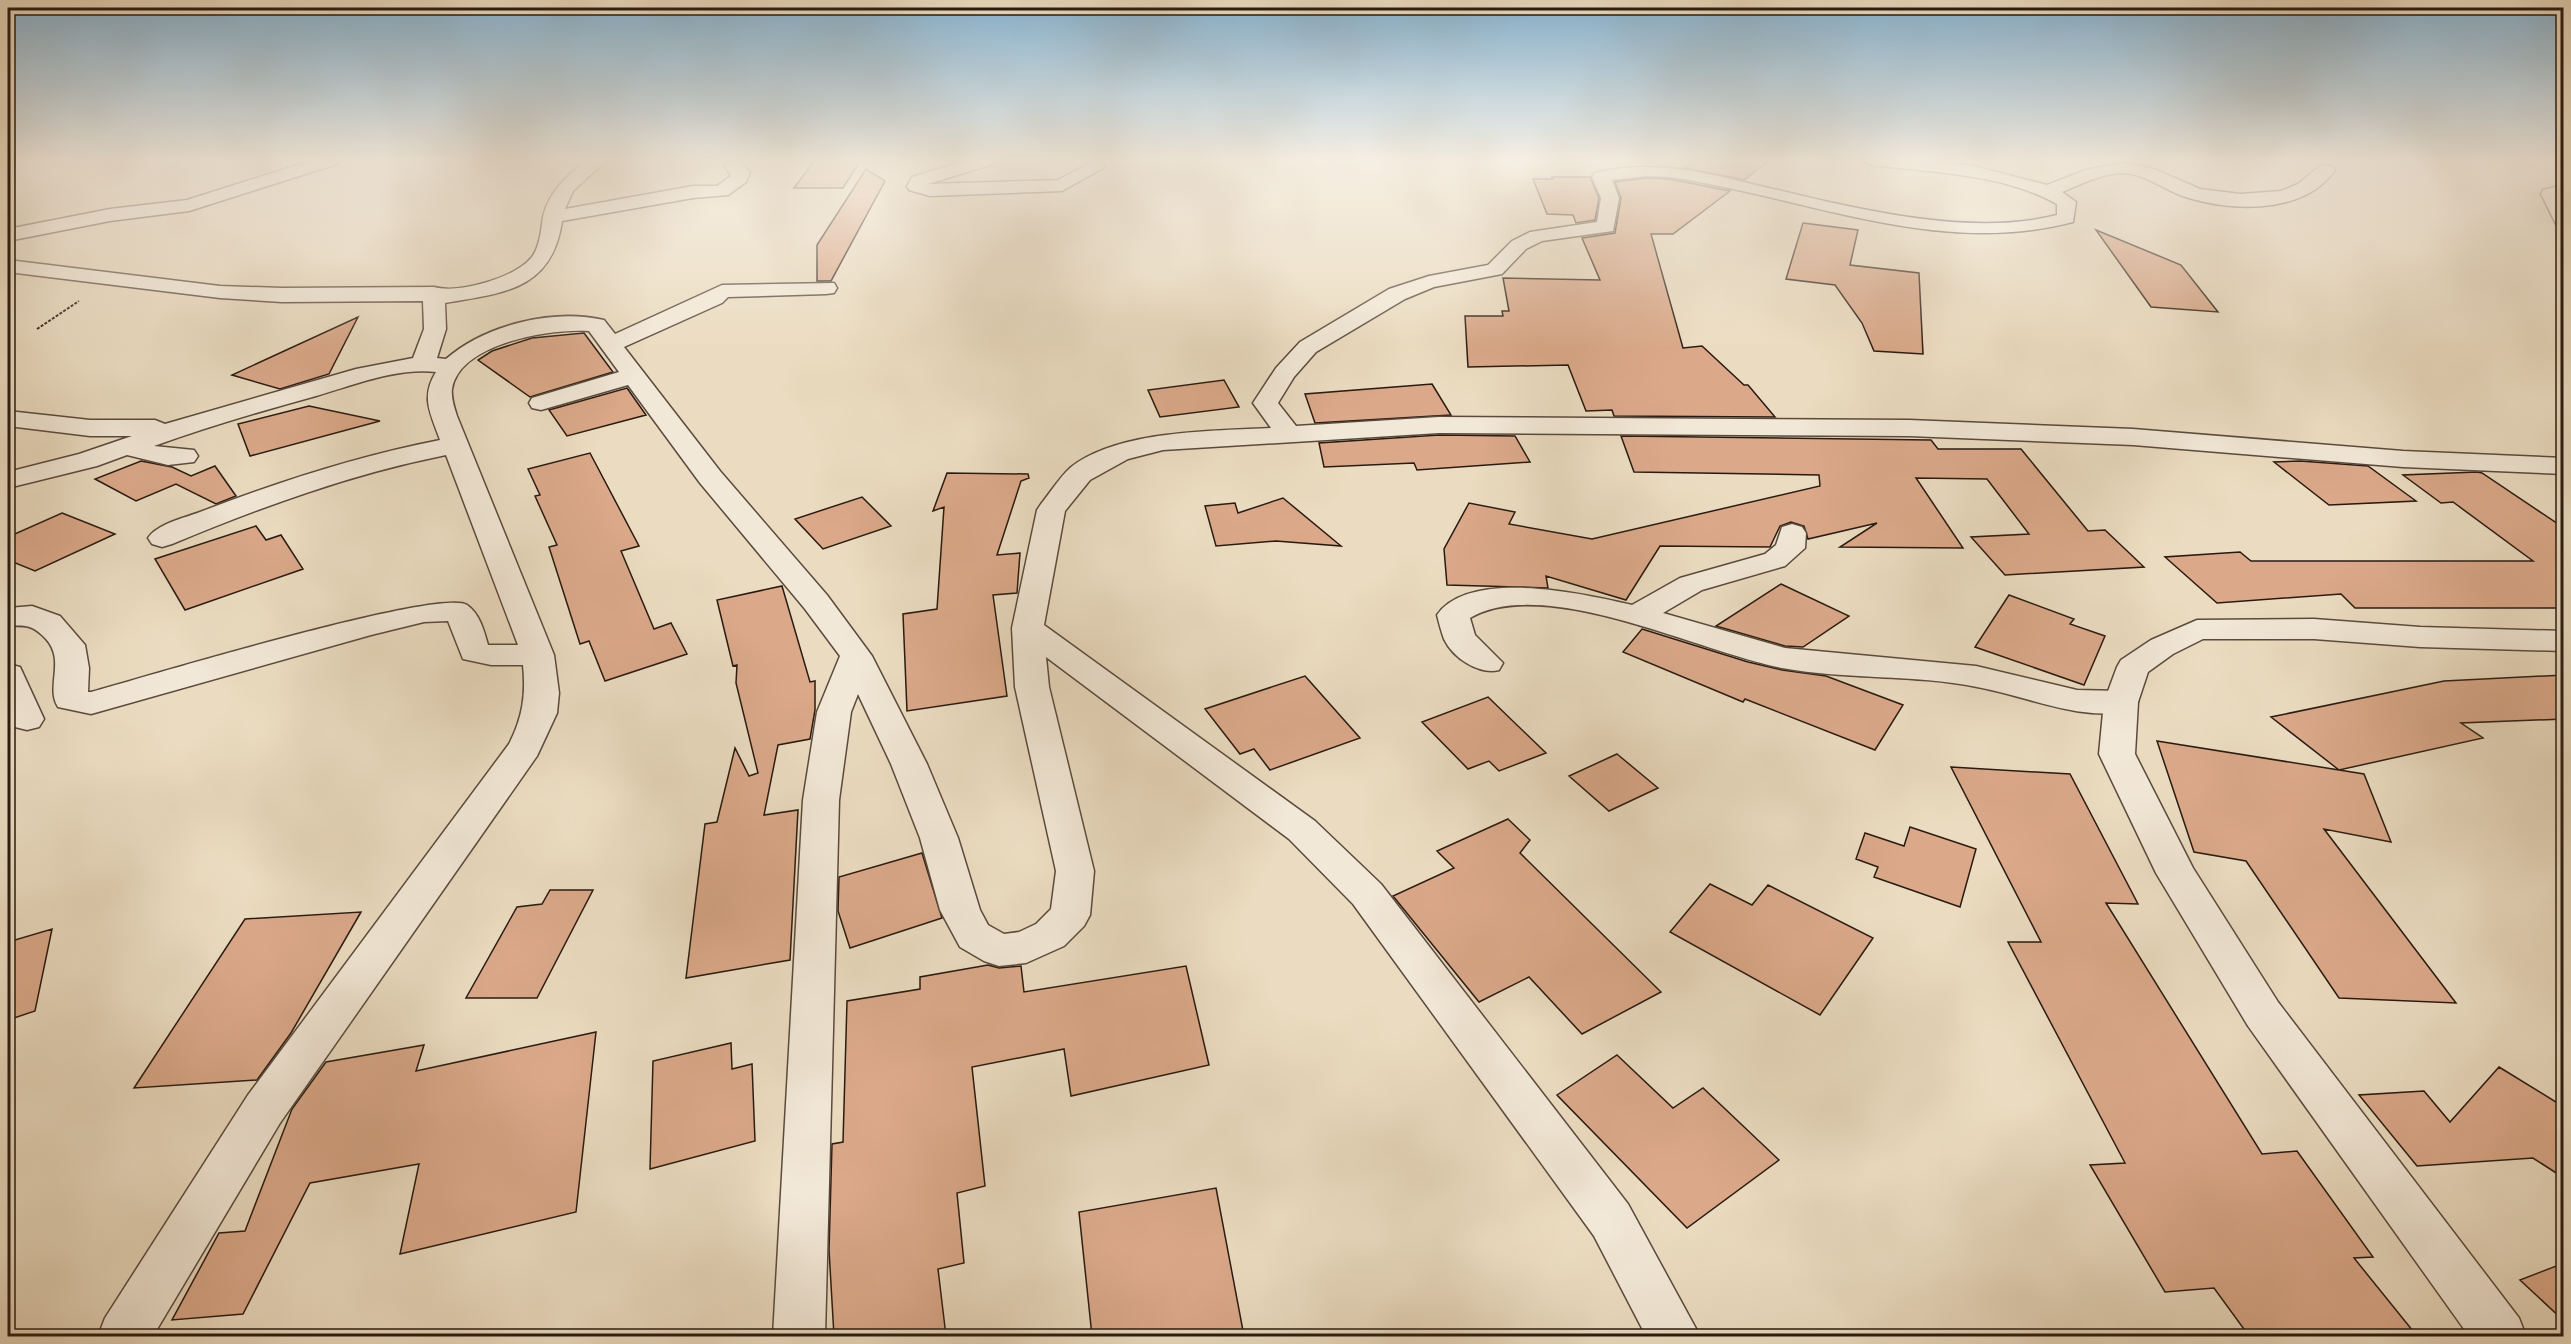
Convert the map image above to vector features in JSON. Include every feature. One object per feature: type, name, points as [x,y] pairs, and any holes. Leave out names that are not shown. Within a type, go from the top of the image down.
[{"type":"street","points":[[8,235],[71,223]]},
{"type":"street","points":[[435,298],[499,285],[533,269],[549,246],[554,223]]},
{"type":"street","points":[[1288,433],[1265,404],[1284,373],[1308,348],[1397,294],[1429,282],[1495,270],[1527,240],[1606,227],[1607,223]]},
{"type":"street","points":[[1936,223],[1974,228],[2018,228],[2055,223]]},
{"type":"street","points":[[8,266],[220,292],[282,295],[415,292],[434,294],[441,383],[439,395],[455,446],[538,656],[543,692],[540,719],[525,748],[264,1109],[124,1336]]},
{"type":"street","points":[[34,281],[76,286],[98,278]]},
{"type":"street","points":[[612,344],[714,298],[722,291],[826,288]]},
{"type":"street","points":[[8,480],[127,447],[190,424],[365,374],[438,365],[499,336],[553,323],[578,321],[596,325],[710,477],[816,602],[856,656],[909,764],[939,838],[960,910],[974,936],[999,950],[1026,946],[1050,935],[1070,915],[1075,871],[1032,687],[1028,628],[1051,510],[1080,474],[1119,453],[1163,442],[1439,425],[1909,428],[2133,437],[2403,459],[2564,466]]},
{"type":"street","points":[[540,404],[635,375]]},
{"type":"street","points":[[8,418],[48,420],[90,428],[140,429],[190,424]]},
{"type":"street","points":[[162,538],[238,506],[297,487],[412,454],[455,446]]},
{"type":"street","points":[[127,447],[168,457],[185,456]]},
{"type":"street","points":[[1636,615],[1691,584],[1775,560],[1790,548],[1792,533]]},
{"type":"street","points":[[1487,663],[1460,639],[1453,615],[1477,601],[1521,597],[1564,599],[1636,615],[1784,658],[1976,676],[2077,701],[2121,702]]},
{"type":"street","points":[[8,617],[32,615],[49,623],[69,645],[73,668],[70,699],[91,703],[363,627],[424,613],[456,611],[466,623],[474,652],[491,656],[538,656]]},
{"type":"street","points":[[1028,628],[1302,830],[1368,894],[1611,1220],[1674,1336]]},
{"type":"street","points":[[2500,1336],[2264,1014],[2176,873],[2117,754],[2121,702],[2133,667],[2162,647],[2197,630],[2314,629],[2432,637],[2564,641]]},
{"type":"street","points":[[799,1336],[821,800],[834,712],[856,656]]},
{"type":"street","points":[[8,674],[27,719]]},
{"type":"path","points":[[36,330],[58,316],[98,278]]},
{"type":"building","points":[[831,223],[862,223],[831,281],[817,281],[817,245]]},
{"type":"building","points":[[1617,223],[1688,223],[1673,234],[1651,234],[1683,348],[1702,346],[1744,385],[1748,385],[1775,417],[1614,416],[1612,410],[1586,411],[1568,365],[1468,367],[1465,316],[1503,316],[1502,311],[1509,311],[1503,278],[1600,280],[1582,238],[1615,233]]},
{"type":"building","points":[[1803,223],[1858,230],[1850,265],[1919,273],[1923,354],[1874,351],[1862,323],[1835,285],[1786,279]]},
{"type":"building","points":[[2096,230],[2181,265],[2218,312],[2151,307]]},
{"type":"building","points":[[358,317],[329,374],[280,389],[232,375]]},
{"type":"building","points":[[584,333],[613,372],[530,397],[478,360],[492,351],[532,338]]},
{"type":"building","points":[[1224,380],[1239,407],[1160,417],[1148,390]]},
{"type":"building","points":[[1432,384],[1451,415],[1315,423],[1305,394]]},
{"type":"building","points":[[627,388],[646,415],[567,436],[549,410]]},
{"type":"building","points":[[309,406],[380,421],[250,456],[238,424]]},
{"type":"building","points":[[1439,435],[1515,436],[1530,462],[1417,470],[1414,463],[1324,467],[1319,443]]},
{"type":"building","points":[[1621,436],[1931,440],[1938,449],[2021,449],[2088,531],[2105,530],[2144,567],[2005,575],[1971,537],[2029,534],[1987,479],[1916,478],[1963,548],[1840,547],[1877,523],[1808,539],[1804,526],[1791,522],[1780,526],[1770,547],[1660,546],[1626,600],[1546,576],[1548,588],[1447,585],[1444,549],[1469,503],[1515,512],[1509,524],[1592,539],[1820,486],[1819,475],[1634,472]]},
{"type":"building","points":[[590,453],[639,546],[621,551],[654,629],[671,623],[687,654],[605,681],[589,641],[580,644],[549,547],[557,545],[535,496],[540,495],[528,469]]},
{"type":"building","points":[[141,461],[172,467],[191,476],[215,466],[236,496],[216,504],[176,484],[136,501],[95,479]]},
{"type":"building","points":[[2300,461],[2368,466],[2416,501],[2329,505],[2274,462]]},
{"type":"building","points":[[947,473],[1028,474],[1029,478],[1021,481],[997,555],[1020,553],[1017,593],[993,595],[1007,696],[907,711],[903,614],[937,609],[944,507],[933,511]]},
{"type":"building","points":[[2482,473],[2564,528],[2564,608],[2355,608],[2341,594],[2217,603],[2165,557],[2240,552],[2251,561],[2533,561],[2453,502],[2441,503],[2403,475]]},
{"type":"building","points":[[862,497],[891,526],[823,549],[795,519]]},
{"type":"building","points":[[1283,498],[1341,546],[1276,541],[1216,546],[1205,506],[1235,503],[1238,513]]},
{"type":"building","points":[[62,513],[115,534],[35,571],[8,560],[8,537]]},
{"type":"building","points":[[256,526],[266,540],[281,535],[303,569],[185,610],[155,559]]},
{"type":"building","points":[[1781,584],[1849,616],[1803,647],[1785,646],[1716,626]]},
{"type":"building","points":[[782,586],[810,682],[815,681],[815,710],[810,739],[778,745],[764,815],[798,810],[790,960],[686,978],[705,824],[717,822],[735,748],[749,776],[758,773],[736,683],[737,665],[733,666],[717,600]]},
{"type":"building","points":[[2009,595],[2074,619],[2070,624],[2105,636],[2084,685],[1975,647]]},
{"type":"building","points":[[1642,629],[1748,662],[1782,670],[1826,676],[1903,705],[1875,750],[1745,699],[1743,702],[1623,652]]},
{"type":"building","points":[[2564,675],[2564,719],[2461,723],[2483,738],[2339,770],[2271,717],[2444,681]]},
{"type":"building","points":[[1305,676],[1360,738],[1270,770],[1254,749],[1240,754],[1205,709]]},
{"type":"building","points":[[1488,697],[1546,753],[1499,771],[1489,761],[1468,769],[1422,722]]},
{"type":"building","points":[[2157,741],[2364,774],[2391,842],[2324,829],[2456,1003],[2339,998],[2246,861],[2194,852]]},
{"type":"building","points":[[1617,754],[1658,788],[1609,811],[1569,776]]},
{"type":"building","points":[[1951,767],[2070,774],[2138,904],[2106,903],[2262,1154],[2297,1151],[2373,1257],[2354,1258],[2417,1336],[2249,1336],[2214,1288],[2165,1292],[2090,1165],[2125,1163],[2008,942],[2041,942]]},
{"type":"building","points":[[1508,819],[1530,840],[1520,853],[1661,992],[1582,1034],[1529,977],[1479,1002],[1393,896],[1454,868],[1437,851]]},
{"type":"building","points":[[1910,827],[1976,849],[1960,907],[1874,877],[1878,867],[1856,859],[1865,833],[1904,846]]},
{"type":"building","points":[[922,853],[942,918],[850,948],[838,911],[839,877]]},
{"type":"building","points":[[1710,884],[1752,905],[1768,885],[1873,938],[1820,1015],[1670,932]]},
{"type":"building","points":[[550,890],[593,890],[537,998],[466,998],[517,907],[542,904]]},
{"type":"building","points":[[361,912],[291,1033],[257,1080],[134,1088],[245,919]]},
{"type":"building","points":[[52,929],[35,1011],[8,1020],[8,942]]},
{"type":"building","points":[[988,965],[999,968],[1021,966],[1024,992],[1186,966],[1209,1065],[1071,1096],[1064,1049],[972,1067],[985,1186],[957,1193],[964,1263],[938,1269],[946,1336],[834,1336],[829,1250],[832,1144],[843,1142],[847,1001],[920,989],[920,977]]},
{"type":"building","points":[[596,1032],[576,1212],[400,1254],[419,1164],[310,1183],[243,1314],[172,1320],[219,1233],[245,1231],[292,1109],[326,1062],[424,1045],[416,1071]]},
{"type":"building","points":[[731,1043],[732,1069],[752,1064],[755,1141],[650,1169],[653,1061]]},
{"type":"building","points":[[1617,1055],[1673,1108],[1703,1088],[1779,1160],[1687,1228],[1557,1095]]},
{"type":"building","points":[[2499,1067],[2564,1107],[2564,1178],[2533,1158],[2417,1166],[2359,1095],[2424,1091],[2450,1122]]},
{"type":"building","points":[[1216,1188],[1244,1336],[1092,1336],[1079,1212]]},
{"type":"building","points":[[2564,1263],[2564,1321],[2520,1280]]}]
